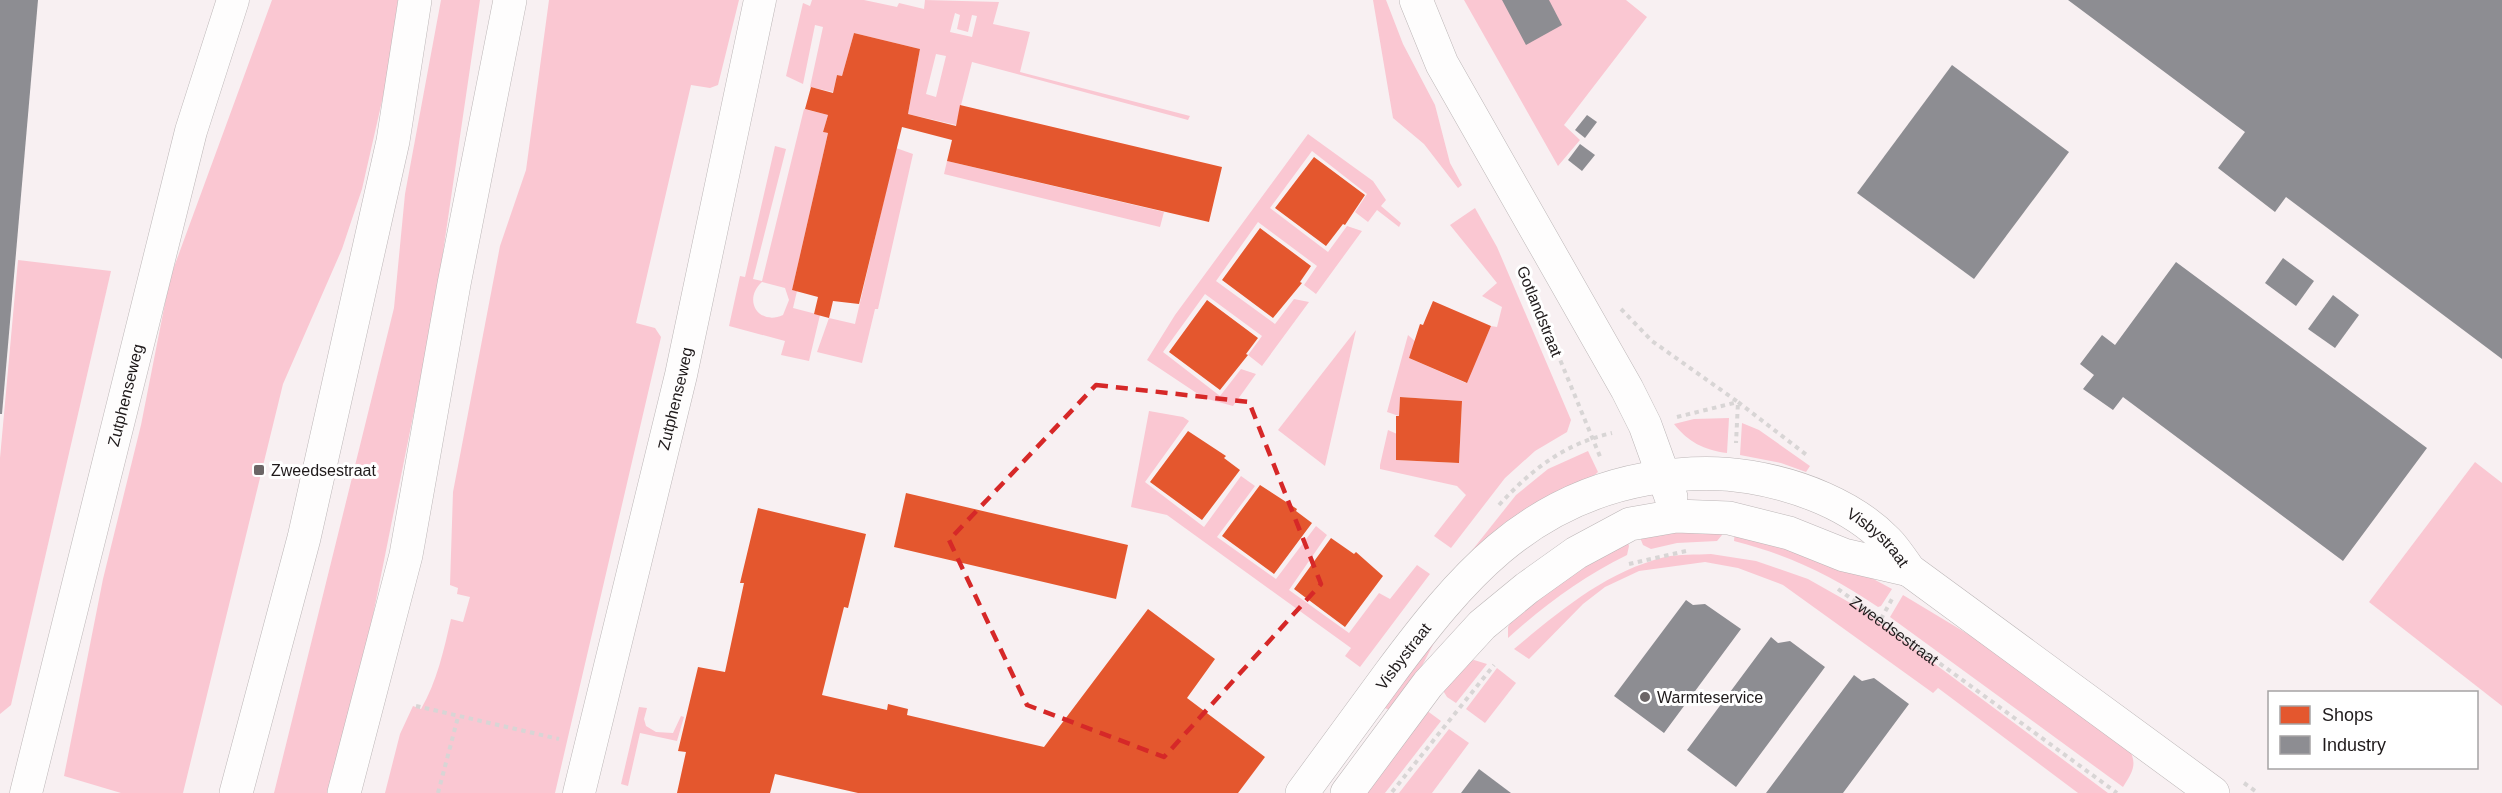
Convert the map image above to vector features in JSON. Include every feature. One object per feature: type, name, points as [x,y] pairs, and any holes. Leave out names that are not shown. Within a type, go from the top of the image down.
[{"type":"street","name":"Zutphenseweg","points":[[26,793],[190,131],[233,0]]},
{"type":"street","points":[[236,793],[307,526],[393,141],[415,0]]},
{"type":"street","name":"Zutphenseweg","points":[[579,793],[681,375],[760,0]]},
{"type":"street","name":"Gotlandstraat","points":[[1416,0],[1442,64],[1605,346],[1645,425],[1665,476],[1676,516]]},
{"type":"street","points":[[344,793],[406,555],[454,284],[508,11]]},
{"type":"street","name":"Visbystraat","points":[[1302,793],[1435,612],[1476,568],[1540,519],[1612,485],[1665,476],[1734,474],[1791,486],[1826,499],[1854,515],[1887,541],[1909,570]]},
{"type":"street","name":"Visbystraat","points":[[1347,793],[1428,684],[1482,625],[1527,588],[1576,553],[1630,524],[1676,516],[1729,518],[1790,533],[1844,555],[1909,570]]},
{"type":"street","points":[[1909,570],[2213,793]]},
{"type":"path","name":"Gotlandstraat","points":[[1530,289],[1612,485]]},
{"type":"path","points":[[1619,307],[1652,341],[1738,402]]},
{"type":"path","points":[[1630,524],[1641,560]]},
{"type":"path","points":[[1621,567],[1641,560],[1692,551]]},
{"type":"path","name":"Zweedsestraat","points":[[1829,584],[2117,793]]},
{"type":"path","points":[[1391,793],[1498,659]]},
{"type":"path","points":[[416,706],[591,746]]},
{"type":"path","points":[[438,793],[458,717]]},
{"type":"highlighted area","points":[[1096,385],[1249,402],[1321,584],[1164,757],[1027,705],[949,540]]},
{"type":"shaded area","points":[[272,0],[398,0],[387,79],[362,189],[342,249],[283,384],[183,793],[121,793],[64,776],[103,579],[141,425],[170,278]]},
{"type":"shaded area","points":[[441,0],[480,0],[435,307],[366,650],[355,699],[328,793],[274,793],[394,308],[405,194]]},
{"type":"shaded area","points":[[549,0],[739,0],[718,85],[710,88],[691,85],[636,323],[655,328],[661,337],[555,793],[385,793],[400,734],[413,706],[421,709],[427,699],[451,619],[463,622],[470,597],[457,594],[458,588],[450,585],[453,492],[500,246],[526,170]]},
{"type":"shaded area","points":[[812,0],[864,0],[897,7],[899,3],[924,9],[925,0],[999,2],[993,24],[1030,32],[1020,72],[1190,116],[1188,120],[972,62],[956,125],[908,114],[920,49],[854,33],[842,76],[837,75],[833,92],[810,87],[823,27],[815,25],[803,84],[786,76],[803,3],[810,6]],"holes":[[[955,13],[960,15],[957,29],[968,32],[972,15],[977,16],[972,37],[950,32]],[[936,54],[946,56],[936,97],[926,94]]]},
{"type":"shaded area","points":[[1373,0],[1386,0],[1403,44],[1435,105],[1450,163],[1462,185],[1458,188],[1424,144],[1393,118]]},
{"type":"shaded area","points":[[1464,0],[1626,0],[1647,17],[1564,125],[1580,140],[1558,166]]},
{"type":"shaded area","points":[[804,109],[828,115],[823,132],[828,133],[792,290],[797,291],[793,308],[820,315],[809,361],[781,355],[785,341],[729,326],[740,276],[745,277],[775,146],[786,149],[753,279],[762,281]],"holes":[[[762,282],[785,288],[789,300],[783,315],[767,317],[756,309],[753,296]]]},
{"type":"shaded area","points":[[1308,134],[1373,181],[1386,200],[1381,206],[1401,223],[1399,227],[1377,210],[1368,222],[1355,212],[1367,194],[1312,151],[1270,208],[1328,252],[1347,226],[1362,231],[1316,294],[1304,285],[1317,266],[1258,222],[1216,281],[1275,324],[1294,299],[1309,302],[1262,366],[1248,355],[1262,336],[1205,294],[1163,352],[1220,396],[1241,369],[1256,374],[1233,406],[1204,398],[1147,360],[1175,315]]},
{"type":"shaded area","points":[[896,148],[913,154],[878,309],[875,309],[862,363],[817,352],[829,318],[855,324]]},
{"type":"shaded area","points":[[947,161],[1164,212],[1160,227],[944,174]]},
{"type":"shaded area","points":[[1475,208],[1497,247],[1571,420],[1567,432],[1535,451],[1505,478],[1451,548],[1434,536],[1466,495],[1457,486],[1380,469],[1380,465],[1388,430],[1397,434],[1396,460],[1459,463],[1462,401],[1400,397],[1399,416],[1387,412],[1408,335],[1416,342],[1409,358],[1466,383],[1491,326],[1497,327],[1502,307],[1482,296],[1497,283],[1450,225]]},
{"type":"shaded area","points":[[18,260],[111,271],[11,705],[0,714],[0,458]]},
{"type":"shaded area","points":[[1356,330],[1325,466],[1278,430]]},
{"type":"shaded area","points":[[1149,411],[1183,417],[1189,421],[1145,482],[1204,527],[1241,476],[1255,486],[1217,537],[1276,579],[1316,526],[1327,535],[1289,590],[1349,633],[1379,593],[1390,599],[1417,565],[1430,574],[1360,667],[1345,656],[1351,648],[1167,515],[1131,507]]},
{"type":"shaded area","points":[[1729,418],[1727,453],[1697,444],[1685,436],[1674,424],[1694,419]]},
{"type":"shaded area","points":[[1742,423],[1759,430],[1810,466],[1806,472],[1781,463],[1740,455]]},
{"type":"shaded area","points":[[1588,451],[1598,472],[1584,485],[1466,558],[1516,495],[1548,469]]},
{"type":"shaded area","points":[[2475,462],[2502,483],[2502,706],[2369,602]]},
{"type":"shaded area","points":[[1722,526],[1722,535],[1717,541],[1677,543],[1651,549],[1643,545],[1639,535]]},
{"type":"shaded area","points":[[1735,527],[1864,574],[1892,589],[1878,607],[1809,567],[1734,541]]},
{"type":"shaded area","points":[[1627,539],[1629,546],[1627,555],[1564,592],[1508,638],[1508,627],[1515,614]]},
{"type":"shaded area","points":[[1711,554],[1756,561],[1808,579],[1861,609],[2108,793],[2078,793],[1938,688],[1933,693],[1783,585],[1738,568],[1705,562],[1639,571],[1605,587],[1583,604],[1529,659],[1514,649],[1584,594],[1623,572],[1665,557]]},
{"type":"shaded area","points":[[1903,595],[2026,669],[2128,747],[2133,758],[2133,767],[2123,787],[1890,617]]},
{"type":"shaded area","points":[[1435,641],[1401,706],[1389,710],[1385,708],[1383,696]]},
{"type":"shaded area","points":[[1474,660],[1487,664],[1456,703],[1447,697],[1442,689],[1459,665]]},
{"type":"shaded area","points":[[1497,668],[1516,683],[1485,723],[1466,709]]},
{"type":"shaded area","points":[[639,707],[647,708],[644,719],[646,726],[656,732],[673,733],[681,716],[684,717],[677,741],[640,733],[628,786],[621,784]]},
{"type":"shaded area","points":[[1426,710],[1441,721],[1385,793],[1361,793]]},
{"type":"shaded area","points":[[1449,729],[1469,743],[1432,793],[1399,793]]},
{"type":"building: Shops","points":[[854,33],[920,49],[908,114],[956,126],[960,105],[1222,167],[1209,222],[947,161],[952,140],[902,127],[859,304],[833,301],[829,318],[814,314],[818,297],[792,290],[828,133],[823,132],[828,115],[805,109],[811,87],[833,93],[837,75],[842,76]]},
{"type":"building: Shops","points":[[1314,157],[1365,195],[1345,225],[1343,224],[1326,246],[1275,208]]},
{"type":"building: Shops","points":[[1260,228],[1311,266],[1300,282],[1302,283],[1273,318],[1222,280]]},
{"type":"building: Shops","points":[[1207,300],[1258,338],[1246,354],[1248,355],[1220,390],[1169,352]]},
{"type":"building: Shops","points":[[1433,301],[1491,326],[1467,383],[1409,358],[1420,324],[1423,325]]},
{"type":"building: Shops","points":[[1400,397],[1462,401],[1459,463],[1396,460],[1396,416],[1399,416]]},
{"type":"building: Shops","points":[[1188,431],[1226,456],[1224,458],[1240,470],[1202,520],[1150,482]]},
{"type":"building: Shops","points":[[1260,485],[1297,509],[1296,511],[1312,523],[1274,574],[1222,536]]},
{"type":"building: Shops","points":[[906,493],[1128,545],[1116,599],[894,547]]},
{"type":"building: Shops","points":[[758,508],[866,534],[848,608],[844,607],[822,695],[887,710],[888,704],[908,709],[907,715],[1044,747],[1148,609],[1215,659],[1187,698],[1265,757],[1238,793],[858,793],[775,774],[770,793],[677,793],[686,752],[678,751],[698,667],[725,672],[744,583],[740,583]]},
{"type":"building: Shops","points":[[1331,538],[1354,554],[1356,552],[1383,576],[1345,627],[1294,589]]},
{"type":"building: Industry","points":[[0,0],[38,0],[2,414],[0,414]]},
{"type":"building: Industry","points":[[1502,0],[1549,0],[1562,25],[1526,45]]},
{"type":"building: Industry","points":[[2068,0],[2502,0],[2502,359],[2286,197],[2275,212],[2218,168],[2245,132]]},
{"type":"building: Industry","points":[[1952,65],[2069,152],[1974,279],[1857,193]]},
{"type":"building: Industry","points":[[1587,115],[1597,122],[1585,138],[1575,130]]},
{"type":"building: Industry","points":[[1580,144],[1595,155],[1582,171],[1568,160]]},
{"type":"building: Industry","points":[[2283,258],[2314,281],[2296,306],[2265,283]]},
{"type":"building: Industry","points":[[2176,262],[2427,448],[2343,561],[2123,397],[2113,410],[2083,389],[2094,375],[2080,364],[2102,335],[2115,345]]},
{"type":"building: Industry","points":[[2333,295],[2359,315],[2335,348],[2308,329]]},
{"type":"building: Industry","points":[[1686,600],[1693,605],[1705,604],[1741,629],[1664,733],[1614,696]]},
{"type":"building: Industry","points":[[1771,637],[1778,643],[1790,641],[1825,667],[1736,787],[1687,750]]},
{"type":"building: Industry","points":[[1854,675],[1862,681],[1874,678],[1909,704],[1843,793],[1766,793]]},
{"type":"building: Industry","points":[[1479,769],[1511,793],[1461,793]]},
{"type":"place","name":"Zweedsestraat","points":[[259,470]]},
{"type":"place","name":"Warmteservice","points":[[1645,697]]}]
